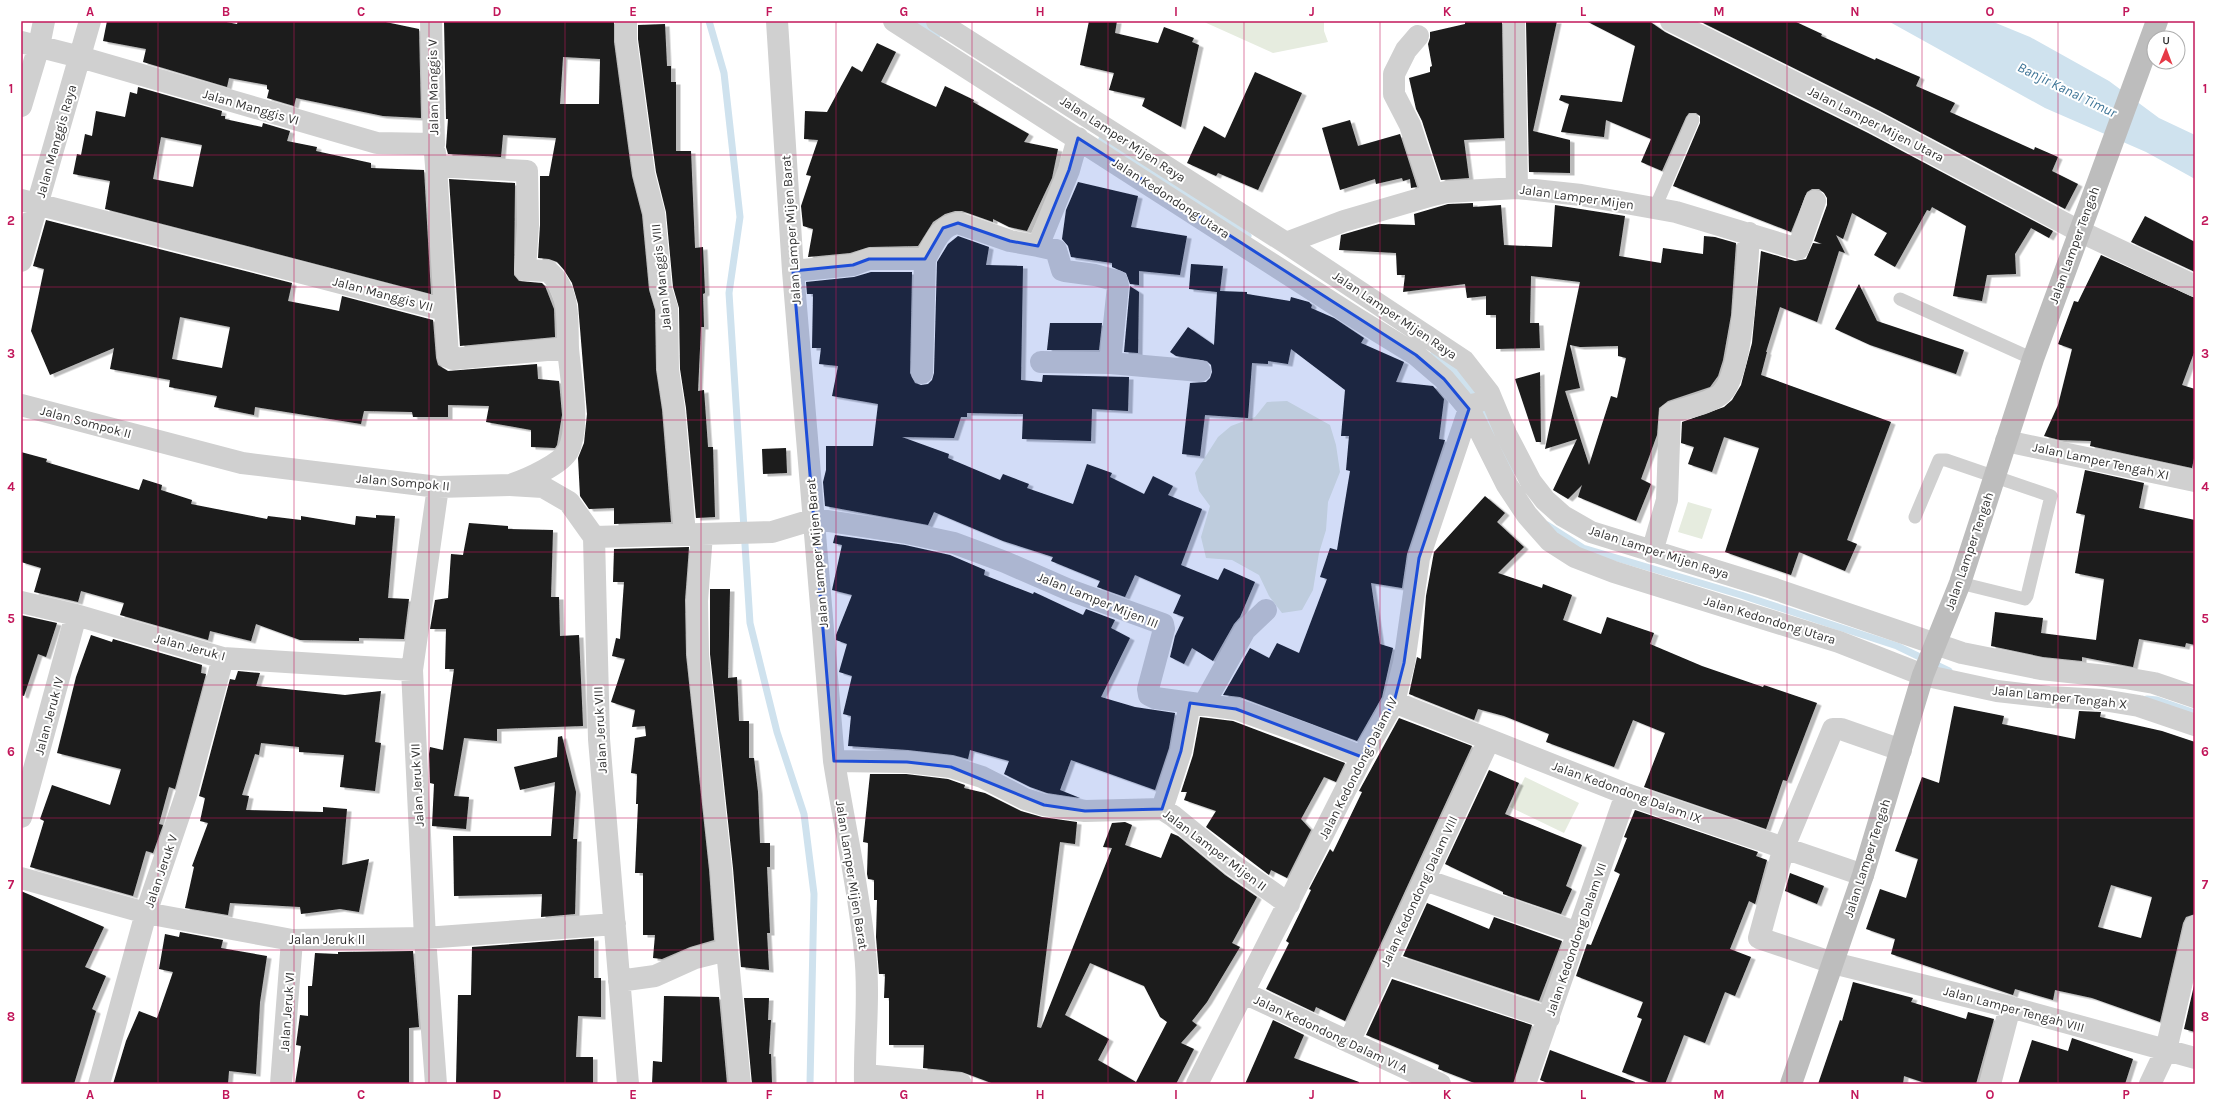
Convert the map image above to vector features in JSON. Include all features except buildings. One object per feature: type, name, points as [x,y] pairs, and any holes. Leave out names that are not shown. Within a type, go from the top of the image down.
[{"type":"main road","name":"Jalan Lamper Tengah","points":[[1791,1084],[1863,875],[1929,660],[1960,583],[2033,359],[2157,21]]},
{"type":"street","points":[[21,106],[30,44],[44,21]]},
{"type":"street","name":"Jalan Manggis Raya","points":[[21,261],[30,202],[80,57],[90,21]]},
{"type":"street","name":"Jalan Manggis V","points":[[431,21],[430,144],[436,166],[445,310]]},
{"type":"street","name":"Jalan Manggis VIII","points":[[626,21],[626,40],[644,174],[654,213],[661,289],[667,308],[668,370],[694,534],[698,655],[721,869],[740,1084]]},
{"type":"street","name":"Jalan Lamper Mijen Barat","points":[[777,21],[793,271],[815,519],[834,761],[859,897],[866,955],[865,1080]]},
{"type":"street","name":"Jalan Kedondong Utara","points":[[894,21],[1078,138],[1363,308]]},
{"type":"street","name":"Jalan Lamper Mijen Raya","points":[[937,21],[958,27],[1286,243],[1363,308],[1454,370]]},
{"type":"street","points":[[1514,21],[1517,188]]},
{"type":"street","name":"Jalan Lamper Mijen Utara","points":[[1671,21],[1874,122],[2079,231],[2195,286]]},
{"type":"street","points":[[1418,36],[1406,50],[1394,74],[1394,94],[1410,125],[1433,196]]},
{"type":"street","name":"Jalan Manggis VI","points":[[30,44],[80,57],[377,144],[430,144]]},
{"type":"street","points":[[1038,246],[1069,170],[1078,138]]},
{"type":"street","points":[[436,166],[527,171],[528,225],[525,270],[548,271],[558,282],[566,302],[574,419],[573,432],[568,452],[553,464],[524,480],[510,484]]},
{"type":"street","name":"Jalan Lamper Mijen","points":[[1286,243],[1344,221],[1446,192],[1517,188],[1581,195],[1676,212],[1749,232],[1798,249],[1815,200]]},
{"type":"street","name":"Jalan Manggis VII","points":[[30,202],[445,310],[447,355],[453,359],[568,348]]},
{"type":"street","points":[[922,373],[925,259],[943,228],[949,224],[958,223],[1010,241],[1056,250],[1062,270],[1116,281],[1118,286],[1110,363]]},
{"type":"street","points":[[1652,552],[1667,500],[1670,414],[1673,411],[1698,406],[1721,394],[1732,376],[1745,306],[1749,232]]},
{"type":"street","points":[[793,271],[853,265],[869,259],[925,259]]},
{"type":"street","points":[[1041,362],[1110,363],[1200,371]]},
{"type":"street","name":"Jalan Kedondong Utara","points":[[1454,370],[1478,402],[1507,485],[1527,515],[1550,541],[1576,557],[1618,558],[1839,642],[1929,660]]},
{"type":"street","name":"Jalan Lamper Mijen Raya","points":[[1478,402],[1506,434],[1531,482],[1545,500],[1563,516],[1592,532],[1618,558],[1652,552],[1772,588],[1929,660]]},
{"type":"street","name":"Jalan Kedondong Dalam IV","points":[[1197,1084],[1362,757],[1394,702],[1404,664],[1419,558],[1478,402]]},
{"type":"street","name":"Jalan Sompok II","points":[[21,405],[242,463],[438,487],[510,484],[543,487],[569,502],[594,537]]},
{"type":"street","name":"Jalan Lamper Tengah XI","points":[[2006,441],[2195,481]]},
{"type":"street","name":"Jalan Jeruk VII","points":[[436,1084],[425,938],[412,670],[438,487]]},
{"type":"street","name":"Jalan Lamper Mijen III","points":[[694,534],[772,532],[815,519],[907,533],[954,543],[1005,562],[1067,589],[1163,624],[1164,629],[1148,689],[1149,695],[1155,698],[1236,709],[1306,734],[1362,757]]},
{"type":"street","points":[[594,537],[694,534]]},
{"type":"street","name":"Jalan Jeruk VIII","points":[[594,537],[599,738],[628,1084]]},
{"type":"street","name":"Jalan Jeruk I","points":[[21,602],[76,615],[223,658],[412,670]]},
{"type":"street","points":[[1162,809],[1197,703],[1245,630],[1266,610]]},
{"type":"street","name":"Jalan Jeruk IV","points":[[21,817],[76,615]]},
{"type":"street","name":"Jalan Jeruk V","points":[[99,1084],[146,913],[186,795],[223,658]]},
{"type":"street","name":"Jalan Lamper Tengah X","points":[[1929,660],[1993,661],[2041,669],[2125,678],[2154,683],[2195,697]]},
{"type":"street","name":"Jalan Lamper Tengah X","points":[[1929,660],[1997,691],[2049,697],[2103,700],[2139,706],[2195,725]]},
{"type":"street","name":"Jalan Kedondong Dalam IX","points":[[1394,702],[1626,794],[1863,875]]},
{"type":"street","points":[[1784,847],[1833,729],[1841,729],[1901,750]]},
{"type":"street","name":"Jalan Kedondong Dalam VIII","points":[[1349,1042],[1489,740]]},
{"type":"street","name":"Jalan Lamper Mijen II","points":[[834,761],[907,762],[951,767],[982,777],[1025,799],[1044,805],[1085,810],[1162,809],[1173,816],[1233,865],[1289,904]]},
{"type":"street","name":"Jalan Kedondong Dalam VII","points":[[1525,1084],[1626,794]]},
{"type":"street","name":"Jalan Lamper Tengah VIII","points":[[1784,847],[1759,938],[1833,963],[2010,1007],[2195,1058]]},
{"type":"street","name":"Jalan Jeruk II","points":[[21,878],[146,913],[292,940],[425,938],[615,924]]},
{"type":"street","points":[[1425,880],[1578,933]]},
{"type":"street","points":[[2150,1084],[2166,1050],[2195,926]]},
{"type":"street","name":"Jalan Jeruk VI","points":[[281,1084],[292,940]]},
{"type":"street","points":[[619,981],[655,976],[695,958],[727,950]]},
{"type":"street","points":[[1385,963],[1549,1018]]},
{"type":"street","name":"Jalan Kedondong Dalam VI A","points":[[1244,993],[1440,1084]]},
{"type":"street","points":[[1990,1084],[2010,1007]]},
{"type":"street","points":[[865,1080],[961,1084]]},
{"type":"lane","points":[[1655,208],[1693,120]]},
{"type":"lane","points":[[1900,300],[2033,359]]},
{"type":"lane","points":[[1915,517],[1939,460],[1946,460],[2052,496],[2027,596],[2020,600],[1960,583]]},
{"type":"highlighted area","points":[[1078,138],[1416,355],[1444,379],[1469,409],[1419,558],[1404,663],[1394,702],[1362,757],[1236,709],[1190,703],[1181,751],[1162,809],[1085,811],[1044,805],[951,767],[907,762],[834,761],[793,271],[853,265],[869,259],[925,259],[943,228],[958,223],[1010,241],[1038,246],[1069,170]]},
{"type":"shaded area","points":[[1202,21],[1324,21],[1324,31],[1328,42],[1273,53]]},
{"type":"shaded area","points":[[1287,401],[1330,425],[1336,445],[1340,472],[1328,502],[1326,530],[1319,553],[1313,590],[1302,610],[1282,613],[1269,596],[1259,575],[1232,560],[1206,558],[1201,537],[1210,506],[1199,491],[1195,473],[1218,437],[1231,426],[1255,417],[1267,402]]},
{"type":"shaded area","points":[[1688,502],[1712,509],[1702,539],[1678,532]]},
{"type":"shaded area","points":[[1525,777],[1579,803],[1564,833],[1510,807]]},
{"type":"water","name":"Banjir Kanal Timur","points":[[1888,21],[1991,21],[2030,37],[2109,81],[2159,118],[2195,135],[2195,179],[2146,152],[2045,108]]},
{"type":"waterway","points":[[709,21],[724,73],[740,217],[729,293],[750,623],[777,732],[804,814],[814,894],[810,1084]]},
{"type":"waterway","points":[[917,21],[938,34]]},
{"type":"waterway","points":[[1102,139],[1248,236]]},
{"type":"waterway","points":[[1434,353],[1452,368],[1461,378],[1483,411],[1494,432]]},
{"type":"waterway","points":[[1501,448],[1512,472]]},
{"type":"waterway","points":[[1547,525],[1583,548],[1741,595],[1897,646],[1949,671]]},
{"type":"waterway","points":[[2147,699],[2157,700],[2195,713]]}]
